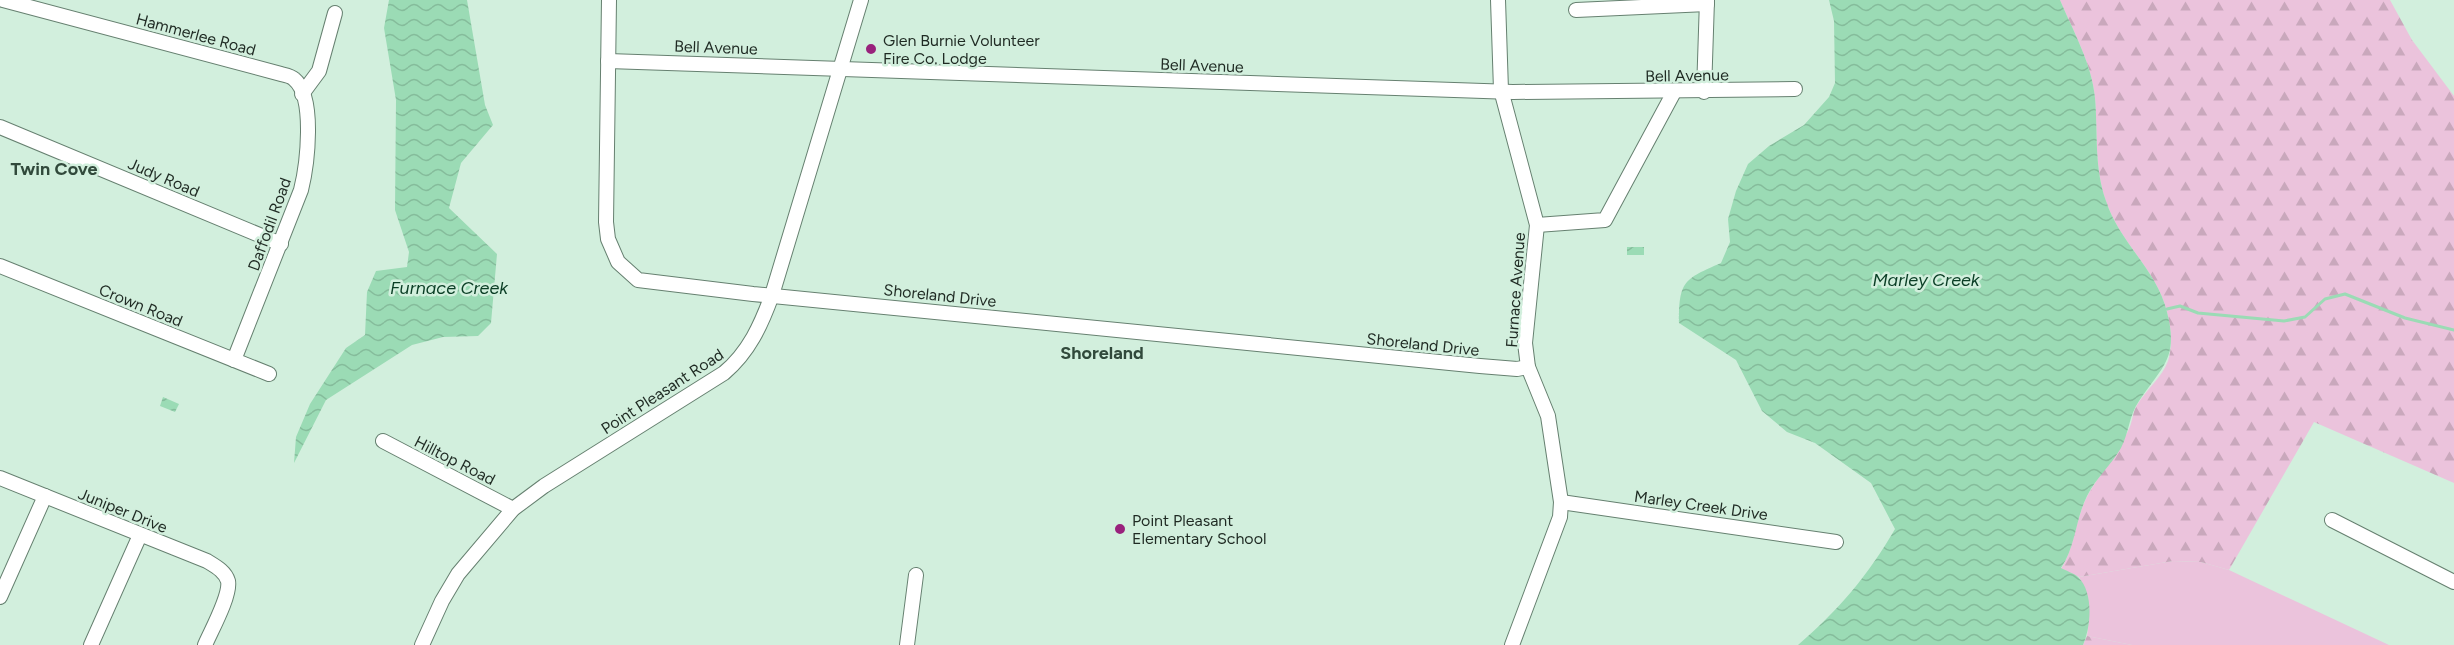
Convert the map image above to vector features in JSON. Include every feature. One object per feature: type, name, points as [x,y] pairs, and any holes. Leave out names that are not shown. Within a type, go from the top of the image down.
[{"type":"street","name":"Hammerlee Road","points":[[3,0],[293,78],[302,94]]},
{"type":"street","name":"Shoreland Drive","points":[[609,0],[606,222],[608,239],[618,262],[638,280],[1480,366],[1517,369],[1528,367]]},
{"type":"street","name":"Point Pleasant Road","points":[[422,645],[442,601],[458,574],[513,509],[553,481],[724,373],[755,336],[772,295],[861,0]]},
{"type":"street","name":"Furnace Avenue","points":[[1498,0],[1501,90],[1536,225],[1525,343],[1528,367],[1548,416],[1562,502],[1560,517],[1512,645]]},
{"type":"street","points":[[1576,10],[1707,2],[1704,92]]},
{"type":"street","points":[[302,94],[319,71],[335,14]]},
{"type":"street","name":"Bell Avenue","points":[[608,61],[1501,90],[1704,92],[1796,89]]},
{"type":"street","points":[[1536,225],[1605,220],[1674,92]]},
{"type":"street","name":"Daffodil Road","points":[[234,360],[301,190],[306,166],[308,116],[302,94]]},
{"type":"street","name":"Judy Road","points":[[0,127],[281,244]]},
{"type":"street","name":"Crown Road","points":[[0,266],[269,374]]},
{"type":"street","name":"Hilltop Road","points":[[382,441],[513,509]]},
{"type":"street","name":"Juniper Drive","points":[[0,478],[207,561],[222,571],[228,581],[227,592],[205,645]]},
{"type":"street","points":[[0,597],[45,496]]},
{"type":"street","name":"Marley Creek Drive","points":[[1562,502],[1836,542]]},
{"type":"street","points":[[2332,520],[2454,582]]},
{"type":"street","points":[[91,645],[140,535]]},
{"type":"street","points":[[907,645],[916,575]]},
{"type":"green space","points":[[2060,0],[2390,0],[2412,40],[2454,96],[2454,483],[2314,422],[2229,570],[2201,562],[2173,561],[2079,577],[2061,569],[2070,550],[2084,502],[2124,439],[2137,405],[2165,367],[2170,355],[2171,343],[2168,318],[2162,297],[2147,269],[2120,230],[2106,201],[2098,163],[2093,85],[2081,48]]},
{"type":"green space","points":[[2173,561],[2201,562],[2229,570],[2389,645],[2132,645],[2087,636],[2088,606],[2079,577]]},
{"type":"green space","points":[[2087,636],[2132,645],[2083,645]]},
{"type":"water","name":"Furnace Creek","points":[[389,0],[467,0],[485,105],[493,125],[461,163],[449,208],[497,254],[491,323],[478,336],[443,337],[412,345],[326,400],[294,463],[296,437],[310,404],[346,348],[365,335],[367,292],[376,271],[407,267],[409,252],[395,210],[396,100],[384,28]]},
{"type":"water","name":"Marley Creek","points":[[1829,0],[2060,0],[2081,48],[2090,73],[2095,98],[2098,163],[2102,188],[2112,216],[2147,269],[2162,297],[2167,312],[2171,341],[2166,361],[2136,406],[2121,448],[2087,496],[2070,551],[2061,568],[2078,577],[2087,591],[2089,620],[2083,645],[1798,645],[1852,591],[1895,529],[1871,483],[1815,443],[1787,432],[1762,411],[1736,360],[1679,323],[1679,309],[1680,298],[1686,283],[1699,273],[1721,263],[1730,242],[1728,219],[1736,191],[1748,164],[1769,146],[1804,125],[1829,97],[1835,83],[1834,21]]},
{"type":"water","points":[[1627,247],[1644,247],[1644,255],[1627,255]]},
{"type":"water","points":[[163,397],[179,404],[175,412],[160,406]]},
{"type":"waterway","points":[[2167,309],[2180,306],[2198,313],[2284,321],[2305,317],[2325,299],[2345,294],[2405,318],[2454,330]]},
{"type":"place","name":"Glen Burnie Volunteer Fire Co. Lodge","points":[[871,49]]},
{"type":"place","name":"Point Pleasant Elementary School","points":[[1120,529]]},
{"type":"district","name":"Twin Cove","points":[[54,169]]},
{"type":"district","name":"Shoreland","points":[[1102,353]]}]
